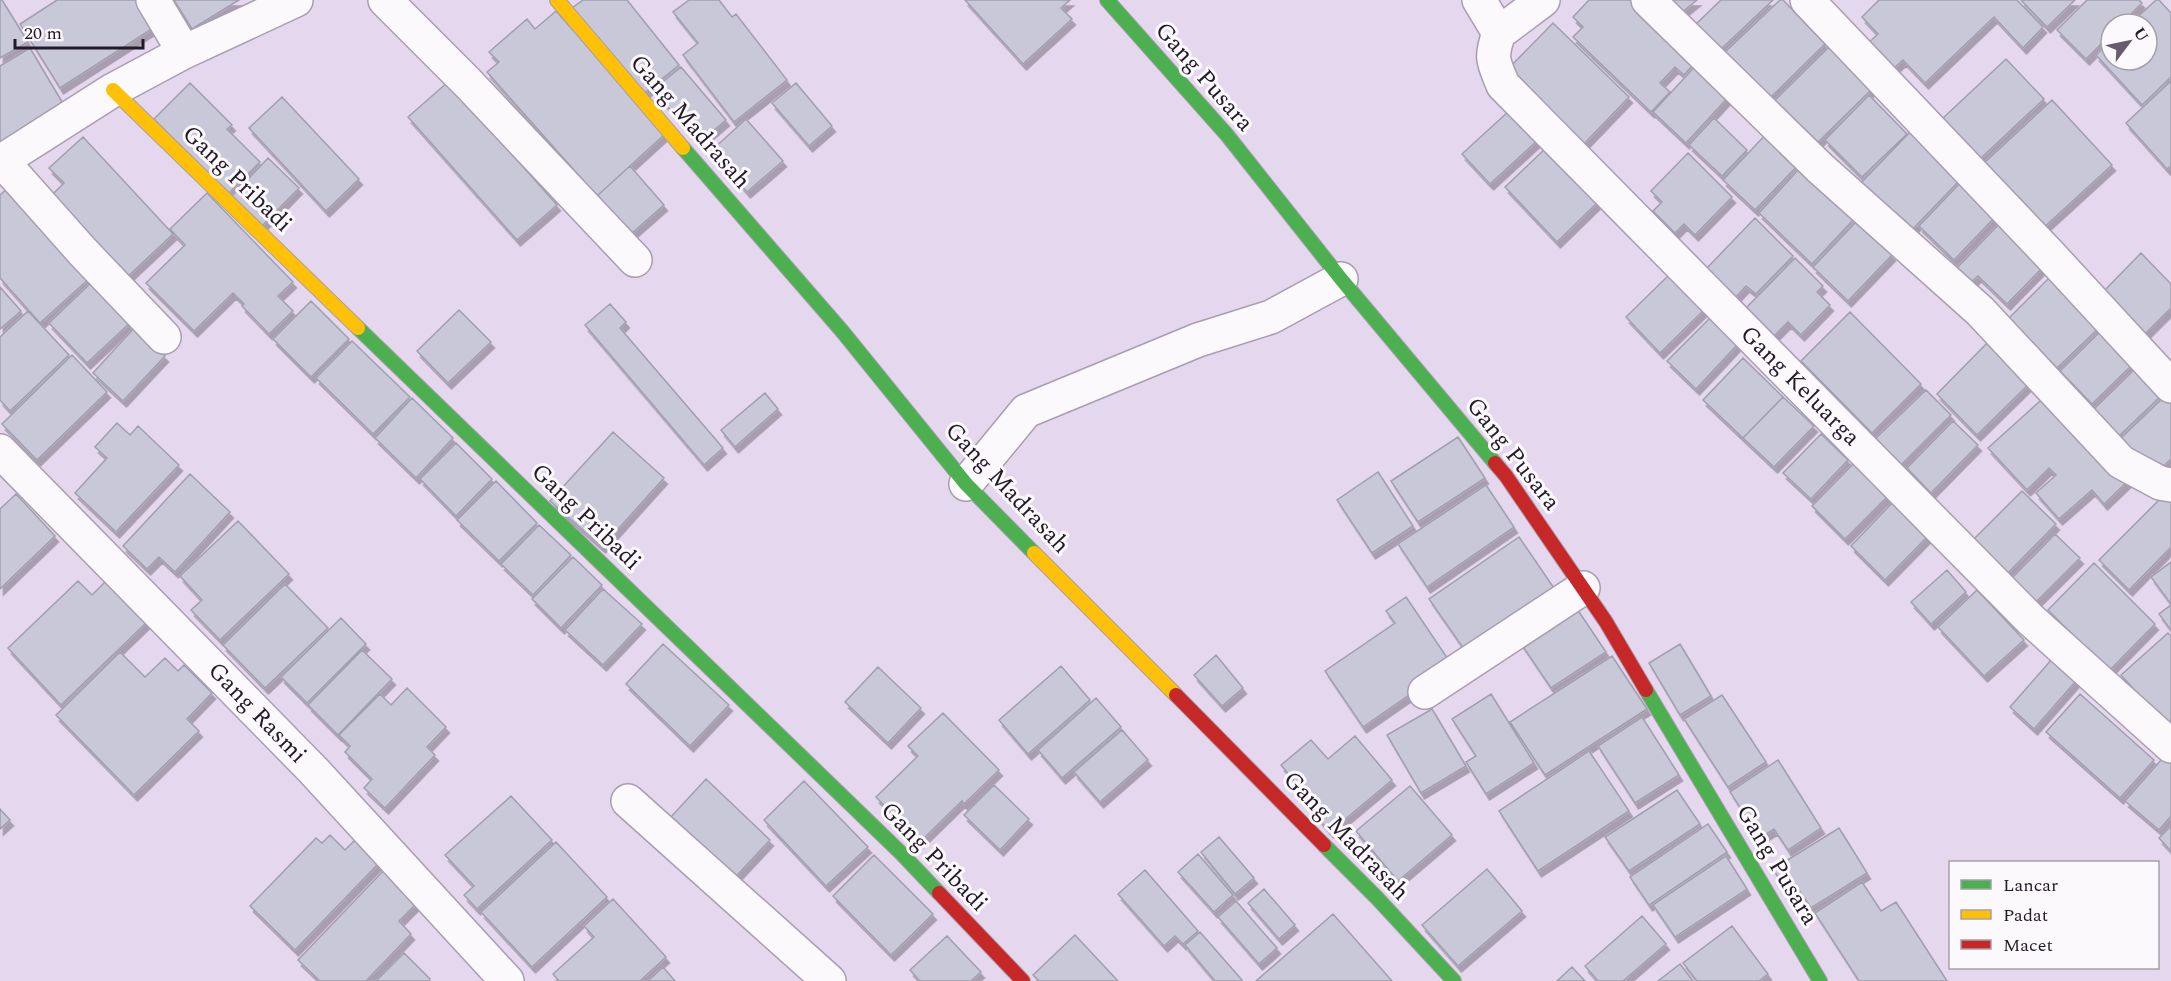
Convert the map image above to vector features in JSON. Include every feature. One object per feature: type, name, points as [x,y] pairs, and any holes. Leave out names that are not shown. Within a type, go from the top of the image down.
[{"type":"street","points":[[153,0],[184,52]]},
{"type":"street","points":[[164,337],[82,252],[1,161],[113,90],[184,52],[296,0]]},
{"type":"street","points":[[385,0],[475,91],[635,260]]},
{"type":"street","name":"Gang Madrasah","points":[[557,0],[842,331],[966,483],[1377,898],[1454,981]]},
{"type":"street","name":"Gang Pusara","points":[[1107,0],[1227,135],[1341,279],[1506,476],[1612,632],[1820,981]]},
{"type":"street","points":[[1479,0],[1499,33],[1543,0]]},
{"type":"street","points":[[1648,0],[1820,168],[1980,311],[2121,462],[2160,483],[2171,485]]},
{"type":"street","points":[[1807,0],[2050,255],[2171,386]]},
{"type":"street","name":"Gang Keluarga","points":[[1499,33],[1493,51],[1494,64],[1503,85],[2030,619],[2171,746]]},
{"type":"street","name":"Gang Pribadi","points":[[113,90],[892,844],[1023,981]]},
{"type":"street","points":[[966,483],[1026,411],[1198,340],[1271,317],[1341,279]]},
{"type":"street","name":"Gang Rasmi","points":[[0,451],[313,770],[507,981]]},
{"type":"street","points":[[1425,692],[1583,588]]},
{"type":"street","points":[[627,801],[829,981]]},
{"type":"building","points":[[0,0],[28,42],[0,58]]},
{"type":"building","points":[[57,0],[143,0],[158,25],[60,88],[20,24]]},
{"type":"building","points":[[174,0],[239,0],[192,29]]},
{"type":"building","points":[[583,0],[627,0],[679,65],[642,95],[572,8]]},
{"type":"building","points":[[689,0],[719,0],[732,17],[736,14],[787,80],[734,122],[683,55],[698,43],[673,12]]},
{"type":"building","points":[[965,0],[1070,0],[1061,8],[1072,19],[1023,64]]},
{"type":"building","points":[[1589,0],[1640,0],[1700,57],[1684,75],[1675,67],[1660,83],[1670,92],[1651,112],[1573,37],[1583,27],[1573,17]]},
{"type":"building","points":[[1670,0],[1697,0],[1681,13]]},
{"type":"building","points":[[1721,0],[1773,0],[1720,50],[1696,24]]},
{"type":"building","points":[[1780,0],[1783,0],[1825,44],[1769,99],[1724,53]]},
{"type":"building","points":[[1879,0],[2017,0],[2043,27],[2023,48],[1994,17],[1925,83],[1903,60],[1892,70],[1867,44],[1878,34],[1862,17]]},
{"type":"building","points":[[2021,0],[2075,0],[2047,27]]},
{"type":"building","points":[[2087,0],[2139,0],[2142,3],[2133,12],[2099,12],[2099,46],[2086,59],[2057,30]]},
{"type":"building","points":[[2159,0],[2171,13],[2171,77],[2142,105],[2112,72],[2159,72],[2159,12],[2143,12]]},
{"type":"building","points":[[556,11],[665,134],[597,196],[487,72],[499,62],[489,52],[527,19],[535,29]]},
{"type":"building","points":[[1553,23],[1629,97],[1582,146],[1505,72]]},
{"type":"building","points":[[1829,47],[1871,90],[1815,145],[1773,102]]},
{"type":"building","points":[[30,48],[65,107],[3,146],[0,141],[0,66]]},
{"type":"building","points":[[2006,59],[2044,99],[1980,159],[1942,119]]},
{"type":"building","points":[[1700,61],[1733,92],[1686,143],[1653,112]]},
{"type":"building","points":[[681,67],[726,120],[699,143],[653,90]]},
{"type":"building","points":[[2171,81],[2171,166],[2167,169],[2126,123]]},
{"type":"building","points":[[448,82],[557,205],[517,240],[408,117]]},
{"type":"building","points":[[190,83],[232,125],[227,129],[260,162],[228,194],[154,119]]},
{"type":"building","points":[[796,83],[832,126],[809,146],[772,103]]},
{"type":"building","points":[[1869,95],[1907,134],[1862,177],[1825,140]]},
{"type":"building","points":[[282,97],[359,179],[326,211],[249,128]]},
{"type":"building","points":[[2052,100],[2112,165],[2041,230],[1982,165]]},
{"type":"building","points":[[1510,110],[1538,140],[1490,184],[1462,154]]},
{"type":"building","points":[[1714,118],[1747,150],[1722,176],[1689,145]]},
{"type":"building","points":[[746,119],[783,161],[747,192],[711,151]]},
{"type":"building","points":[[1912,130],[1962,178],[1907,235],[1858,186]]},
{"type":"building","points":[[1768,132],[1801,162],[1755,210],[1723,180]]},
{"type":"building","points":[[83,137],[173,234],[123,281],[48,199],[64,183],[49,168]]},
{"type":"building","points":[[1547,147],[1599,201],[1557,242],[1505,187]]},
{"type":"building","points":[[1688,153],[1732,197],[1695,235],[1684,224],[1675,233],[1653,211],[1662,202],[1651,191]]},
{"type":"building","points":[[268,158],[299,188],[262,226],[232,196]]},
{"type":"building","points":[[630,166],[664,205],[631,234],[597,196]]},
{"type":"building","points":[[1799,169],[1853,220],[1812,264],[1759,213]]},
{"type":"building","points":[[1963,180],[1998,214],[1954,260],[1919,226]]},
{"type":"building","points":[[10,186],[91,277],[40,323],[0,278],[0,195]]},
{"type":"building","points":[[207,193],[293,282],[278,296],[293,311],[269,334],[242,306],[244,304],[233,293],[194,331],[146,283],[185,245],[170,229]]},
{"type":"building","points":[[1755,218],[1793,256],[1756,294],[1746,286],[1736,297],[1707,268]]},
{"type":"building","points":[[1857,221],[1892,255],[1848,301],[1813,267]]},
{"type":"building","points":[[2001,222],[2045,265],[2007,304],[1978,276],[1969,284],[1955,270]]},
{"type":"building","points":[[2141,253],[2171,284],[2171,308],[2145,334],[2103,292]]},
{"type":"building","points":[[1795,258],[1823,286],[1817,292],[1830,305],[1801,335],[1788,322],[1774,336],[1746,308]]},
{"type":"building","points":[[1671,273],[1706,308],[1660,353],[1626,317]]},
{"type":"building","points":[[2053,274],[2102,325],[2057,368],[2008,319]]},
{"type":"building","points":[[93,281],[132,321],[87,363],[49,323]]},
{"type":"building","points":[[0,287],[21,311],[0,329]]},
{"type":"building","points":[[311,301],[349,339],[311,377],[273,339]]},
{"type":"building","points":[[610,304],[626,322],[620,328],[723,448],[704,465],[585,325]]},
{"type":"building","points":[[459,310],[491,342],[448,383],[417,351]]},
{"type":"building","points":[[28,311],[69,355],[10,411],[0,400],[0,337]]},
{"type":"building","points":[[1850,312],[1921,384],[1872,433],[1801,361]]},
{"type":"building","points":[[1711,317],[1738,344],[1696,389],[1667,361]]},
{"type":"building","points":[[135,327],[165,356],[123,401],[93,373]]},
{"type":"building","points":[[2102,330],[2134,363],[2092,404],[2060,371]]},
{"type":"building","points":[[1990,340],[2031,382],[1977,435],[1937,394]]},
{"type":"building","points":[[352,341],[410,397],[373,434],[316,378]]},
{"type":"building","points":[[72,355],[107,392],[37,460],[2,424]]},
{"type":"building","points":[[1743,358],[1783,397],[1743,438],[1703,400]]},
{"type":"building","points":[[2137,367],[2163,394],[2119,436],[2094,409]]},
{"type":"building","points":[[1926,390],[1951,415],[1900,466],[1874,440]]},
{"type":"building","points":[[765,393],[778,409],[735,447],[721,430]]},
{"type":"building","points":[[2049,393],[2128,481],[2104,504],[2092,490],[2059,519],[2036,493],[2056,475],[2049,468],[2027,490],[1988,448]]},
{"type":"building","points":[[2165,396],[2171,402],[2171,459],[2154,475],[2120,439]]},
{"type":"building","points":[[1783,397],[1814,426],[1774,467],[1743,438]]},
{"type":"building","points":[[412,398],[453,438],[416,478],[375,438]]},
{"type":"building","points":[[1953,421],[1978,445],[1931,493],[1907,468]]},
{"type":"building","points":[[117,423],[130,435],[138,426],[179,465],[116,532],[75,493],[107,458],[95,447]]},
{"type":"building","points":[[613,432],[664,478],[602,547],[550,501]]},
{"type":"building","points":[[1821,434],[1848,460],[1811,499],[1783,473]]},
{"type":"building","points":[[1458,437],[1485,478],[1418,522],[1391,481]]},
{"type":"building","points":[[456,443],[492,479],[456,516],[420,479]]},
{"type":"building","points":[[1854,463],[1887,497],[1845,539],[1812,506]]},
{"type":"building","points":[[1378,472],[1413,526],[1372,553],[1337,500]]},
{"type":"building","points":[[190,474],[230,512],[175,572],[159,557],[147,569],[123,546]]},
{"type":"building","points":[[496,481],[537,523],[499,561],[457,520]]},
{"type":"building","points":[[1486,485],[1514,527],[1427,587],[1398,544]]},
{"type":"building","points":[[2169,490],[2171,492],[2171,547],[2129,590],[2099,560]]},
{"type":"building","points":[[2022,491],[2056,524],[2006,575],[1972,541]]},
{"type":"building","points":[[16,494],[55,536],[0,589],[0,509]]},
{"type":"building","points":[[1894,501],[1929,535],[1885,580],[1851,546]]},
{"type":"building","points":[[238,521],[289,574],[220,640],[191,610],[202,600],[180,576]]},
{"type":"building","points":[[539,525],[571,555],[533,595],[501,564]]},
{"type":"building","points":[[2055,534],[2080,558],[2036,602],[2012,578]]},
{"type":"building","points":[[1519,537],[1556,591],[1466,652],[1429,599]]},
{"type":"building","points":[[573,557],[602,585],[561,628],[532,599]]},
{"type":"building","points":[[2171,562],[2171,604],[2151,577]]},
{"type":"building","points":[[2094,563],[2155,624],[2109,671],[2048,610]]},
{"type":"building","points":[[1947,570],[1966,592],[1931,624],[1911,602]]},
{"type":"building","points":[[78,581],[92,595],[106,581],[146,623],[61,705],[8,648]]},
{"type":"building","points":[[285,584],[328,628],[265,688],[223,645]]},
{"type":"building","points":[[603,589],[642,624],[603,665],[565,630]]},
{"type":"building","points":[[1977,590],[2024,640],[1984,676],[1938,627]]},
{"type":"building","points":[[1406,597],[1452,665],[1363,727],[1325,671],[1395,623],[1386,611]]},
{"type":"building","points":[[1573,603],[1606,652],[1551,688],[1518,639]]},
{"type":"building","points":[[2171,605],[2171,630],[2159,614]]},
{"type":"building","points":[[341,618],[366,644],[307,703],[281,677]]},
{"type":"building","points":[[2168,633],[2171,636],[2171,730],[2121,675]]},
{"type":"building","points":[[663,644],[729,705],[690,746],[626,684]]},
{"type":"building","points":[[1680,644],[1711,696],[1680,715],[1649,663]]},
{"type":"building","points":[[362,650],[392,679],[338,735],[308,705]]},
{"type":"building","points":[[2059,651],[2083,673],[2034,729],[2010,707]]},
{"type":"building","points":[[120,652],[145,677],[165,658],[178,671],[184,665],[212,693],[187,719],[199,731],[134,795],[56,715]]},
{"type":"building","points":[[1216,655],[1243,688],[1222,706],[1194,675]]},
{"type":"building","points":[[1612,656],[1647,709],[1545,775],[1510,722]]},
{"type":"building","points":[[1061,666],[1090,700],[1028,754],[999,720]]},
{"type":"building","points":[[878,667],[921,708],[888,743],[845,702]]},
{"type":"building","points":[[407,688],[446,727],[427,747],[435,755],[385,808],[364,788],[372,779],[345,752],[350,746],[339,735],[380,694],[391,705]]},
{"type":"building","points":[[1491,694],[1534,763],[1486,794],[1466,762],[1476,756],[1452,719]]},
{"type":"building","points":[[2080,694],[2154,760],[2120,798],[2046,732]]},
{"type":"building","points":[[1722,695],[1766,762],[1728,787],[1684,719]]},
{"type":"building","points":[[1096,698],[1121,727],[1062,778],[1038,750]]},
{"type":"building","points":[[1432,709],[1466,766],[1421,793],[1387,735]]},
{"type":"building","points":[[943,713],[999,770],[964,804],[962,801],[920,842],[876,797],[918,756],[908,746]]},
{"type":"building","points":[[1642,717],[1679,775],[1635,803],[1598,746]]},
{"type":"building","points":[[1122,730],[1148,760],[1100,802],[1074,772]]},
{"type":"building","points":[[1355,736],[1392,780],[1330,832],[1292,787],[1297,784],[1281,765],[1311,740],[1328,759]]},
{"type":"building","points":[[1589,751],[1629,811],[1538,871],[1499,811]]},
{"type":"building","points":[[2169,751],[2171,753],[2171,816],[2159,830],[2125,801]]},
{"type":"building","points":[[1778,760],[1821,828],[1788,850],[1774,829],[1760,838],[1730,792]]},
{"type":"building","points":[[706,779],[770,840],[728,885],[669,819]]},
{"type":"building","points":[[804,781],[868,847],[826,886],[764,820]]},
{"type":"building","points":[[994,785],[1029,819],[1000,850],[964,815]]},
{"type":"building","points":[[1410,786],[1452,835],[1398,881],[1356,831]]},
{"type":"building","points":[[1677,790],[1700,824],[1629,871],[1605,837]]},
{"type":"building","points":[[511,796],[552,840],[477,909],[464,895],[474,886],[445,855]]},
{"type":"building","points":[[0,809],[10,820],[0,829]]},
{"type":"building","points":[[1708,824],[1727,852],[1649,905],[1630,877]]},
{"type":"building","points":[[2171,826],[2171,851],[2159,838]]},
{"type":"building","points":[[1839,828],[1867,873],[1811,908],[1797,887],[1788,893],[1773,869]]},
{"type":"building","points":[[330,835],[345,850],[356,839],[380,862],[295,950],[250,906],[316,838],[322,843]]},
{"type":"building","points":[[1219,837],[1254,878],[1235,894],[1201,852]]},
{"type":"building","points":[[556,842],[607,897],[532,967],[481,912]]},
{"type":"building","points":[[1198,854],[1233,895],[1214,912],[1178,872]]},
{"type":"building","points":[[874,855],[933,914],[891,955],[833,896]]},
{"type":"building","points":[[1726,856],[1747,889],[1675,937],[1653,905]]},
{"type":"building","points":[[1487,869],[1522,911],[1458,966],[1422,925]]},
{"type":"building","points":[[384,870],[417,903],[399,921],[411,934],[366,981],[320,981],[298,960]]},
{"type":"building","points":[[1145,870],[1198,931],[1183,944],[1175,936],[1164,946],[1118,894]]},
{"type":"building","points":[[1862,882],[1881,911],[1896,902],[1947,981],[1859,981],[1815,913]]},
{"type":"building","points":[[1264,889],[1295,925],[1279,939],[1248,903]]},
{"type":"building","points":[[613,899],[666,957],[640,981],[559,981],[553,974],[594,937],[584,926]]},
{"type":"building","points":[[1236,901],[1277,948],[1259,964],[1218,917]]},
{"type":"building","points":[[1333,914],[1392,981],[1256,981]]},
{"type":"building","points":[[1642,916],[1666,944],[1623,981],[1598,981],[1585,966]]},
{"type":"building","points":[[1732,926],[1768,974],[1759,981],[1697,981],[1683,963]]},
{"type":"building","points":[[1200,932],[1242,980],[1215,981],[1185,945]]},
{"type":"building","points":[[1075,935],[1118,981],[1039,981],[1033,975]]},
{"type":"building","points":[[947,936],[981,972],[971,981],[920,981],[910,970]]},
{"type":"building","points":[[404,953],[430,979],[429,981],[376,981]]},
{"type":"building","points":[[1680,964],[1693,981],[1658,981]]},
{"type":"building","points":[[663,967],[675,981],[648,981]]},
{"type":"building","points":[[1572,967],[1585,981],[1557,981]]},
{"type":"traffic: fast","points":[[1107,0],[1227,135],[1341,279],[1495,463]]},
{"type":"traffic: fast","points":[[683,148],[842,331],[966,484],[1034,553]]},
{"type":"traffic: fast","points":[[358,328],[901,853],[939,893]]},
{"type":"traffic: fast","points":[[1646,690],[1820,981]]},
{"type":"traffic: fast","points":[[1324,845],[1454,981]]},
{"type":"traffic: slow","points":[[557,0],[683,148]]},
{"type":"traffic: slow","points":[[113,90],[358,328]]},
{"type":"traffic: slow","points":[[1034,553],[1176,695]]},
{"type":"traffic: jam","points":[[1495,463],[1606,622],[1646,690]]},
{"type":"traffic: jam","points":[[1176,695],[1324,845]]},
{"type":"traffic: jam","points":[[939,893],[1023,981]]}]
